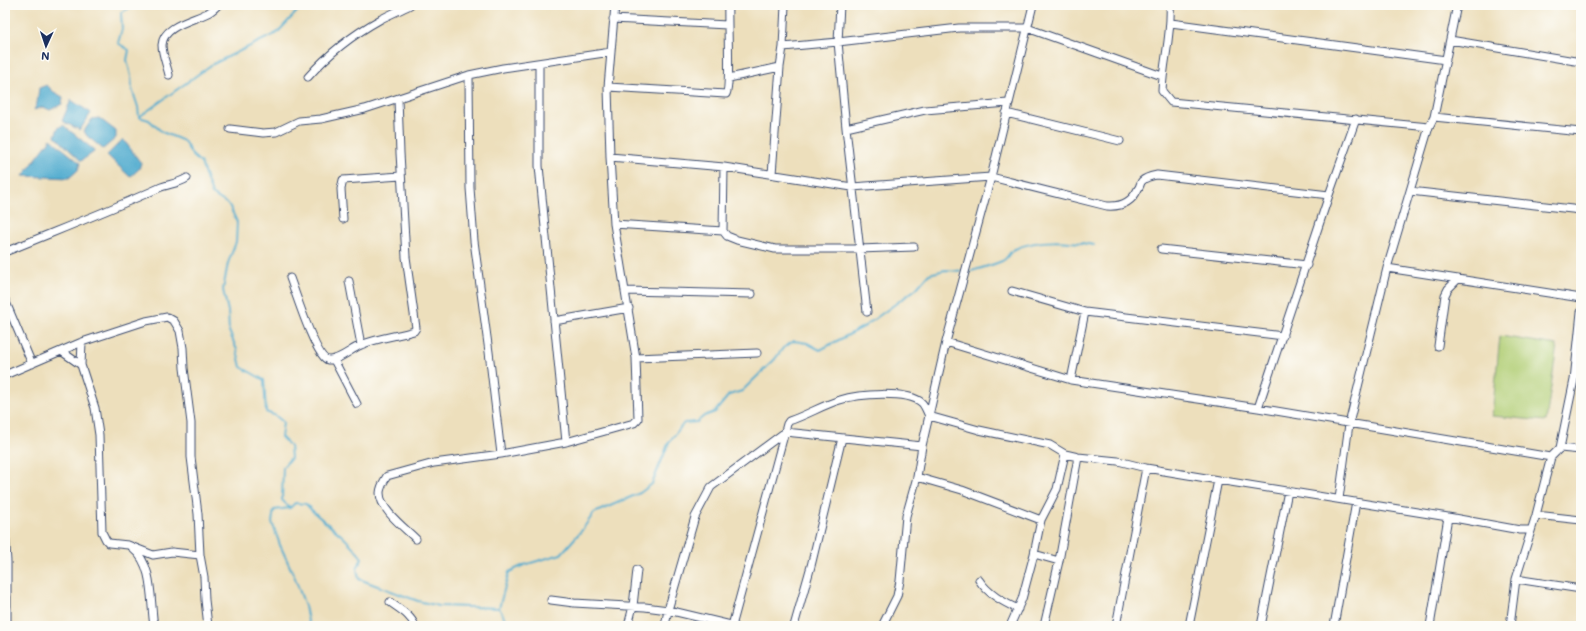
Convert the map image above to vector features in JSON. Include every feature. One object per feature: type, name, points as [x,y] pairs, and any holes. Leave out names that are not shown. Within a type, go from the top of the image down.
[{"type":"street","points":[[169,75],[162,46],[163,38],[169,32],[185,22],[210,12],[218,5]]},
{"type":"street","points":[[308,76],[324,59],[349,39],[382,19],[410,5]]},
{"type":"street","points":[[416,539],[388,512],[381,500],[380,493],[383,482],[387,476],[434,463],[501,454],[566,442],[637,422],[636,358],[614,224],[610,156],[608,87],[615,5]]},
{"type":"street","points":[[608,87],[723,95],[728,92],[728,5]]},
{"type":"street","points":[[772,174],[780,67],[784,47],[785,5]]},
{"type":"street","points":[[840,5],[838,42],[852,187],[867,312]]},
{"type":"street","points":[[882,626],[897,596],[900,581],[905,523],[917,477],[922,446],[946,342],[991,177],[1033,5]]},
{"type":"street","points":[[1170,5],[1171,23],[1162,76],[1162,91],[1171,102],[1429,127]]},
{"type":"street","points":[[1339,499],[1349,424],[1387,268],[1429,127],[1434,117],[1457,5]]},
{"type":"street","points":[[613,19],[727,25]]},
{"type":"street","points":[[1171,23],[1446,60]]},
{"type":"street","points":[[784,47],[959,28],[1027,28],[1162,76]]},
{"type":"street","points":[[1450,40],[1581,62]]},
{"type":"street","points":[[230,129],[263,133],[276,132],[299,121],[321,119],[365,109],[469,75],[502,68],[611,52]]},
{"type":"street","points":[[539,63],[540,166],[566,442]]},
{"type":"street","points":[[729,78],[780,67]]},
{"type":"street","points":[[469,75],[470,188],[474,241],[501,454]]},
{"type":"street","points":[[290,278],[311,336],[322,357],[326,360],[334,360],[361,345],[414,331],[416,328],[406,257],[398,99]]},
{"type":"street","points":[[846,128],[925,110],[1008,103]]},
{"type":"street","points":[[1006,113],[1120,141]]},
{"type":"street","points":[[1434,117],[1581,132]]},
{"type":"street","points":[[1258,408],[1356,119]]},
{"type":"street","points":[[610,156],[724,167],[852,187],[991,177],[1100,205],[1114,207],[1123,205],[1131,200],[1136,194],[1142,181],[1146,178],[1157,175],[1329,195]]},
{"type":"street","points":[[724,167],[723,231],[727,236],[737,240],[775,249],[860,249],[914,247]]},
{"type":"street","points":[[343,219],[341,189],[343,180],[401,176]]},
{"type":"street","points":[[5,252],[133,201],[160,188],[180,183],[187,178]]},
{"type":"street","points":[[1410,191],[1581,210]]},
{"type":"street","points":[[614,224],[723,231]]},
{"type":"street","points":[[1161,249],[1307,265]]},
{"type":"street","points":[[1387,268],[1581,298]]},
{"type":"street","points":[[1438,346],[1445,295],[1448,289],[1458,279]]},
{"type":"street","points":[[349,281],[361,345]]},
{"type":"street","points":[[626,291],[752,294]]},
{"type":"street","points":[[1012,291],[1085,312],[1283,336]]},
{"type":"street","points":[[5,300],[32,364]]},
{"type":"street","points":[[554,321],[629,308]]},
{"type":"street","points":[[1072,380],[1085,312]]},
{"type":"street","points":[[1510,626],[1516,580],[1536,515],[1551,457],[1560,448],[1578,380],[1581,312]]},
{"type":"street","points":[[5,375],[82,342],[146,320],[167,317],[174,321],[180,331],[183,348],[191,423],[191,457],[198,514],[200,555],[204,577],[208,626]]},
{"type":"street","points":[[82,342],[81,365],[95,408],[99,435],[102,532],[106,540],[109,543],[128,545],[153,555],[172,552],[200,555]]},
{"type":"street","points":[[946,342],[1072,380],[1258,408],[1551,457]]},
{"type":"street","points":[[61,351],[81,365]]},
{"type":"street","points":[[636,358],[757,353]]},
{"type":"street","points":[[334,360],[357,404]]},
{"type":"street","points":[[552,600],[668,610],[733,626],[787,424],[789,421],[842,399],[865,395],[884,394],[908,396],[923,403],[929,416],[979,430],[1050,445],[1066,454],[1078,457],[1118,461],[1146,468],[1520,530],[1531,530]]},
{"type":"street","points":[[665,626],[668,610],[695,517],[711,487],[785,432],[922,446]]},
{"type":"street","points":[[794,626],[811,566],[842,438]]},
{"type":"street","points":[[1560,448],[1581,450]]},
{"type":"street","points":[[1011,626],[1018,610],[1034,554],[1041,520],[1057,489],[1066,454]]},
{"type":"street","points":[[1044,626],[1059,561],[1078,457]]},
{"type":"street","points":[[1116,626],[1146,468]]},
{"type":"street","points":[[917,477],[962,490],[1041,520]]},
{"type":"street","points":[[1189,626],[1218,480]]},
{"type":"street","points":[[1262,626],[1288,491]]},
{"type":"street","points":[[1334,626],[1356,502]]},
{"type":"street","points":[[1536,515],[1581,520]]},
{"type":"street","points":[[1430,626],[1448,517]]},
{"type":"street","points":[[5,530],[7,562],[7,626]]},
{"type":"street","points":[[128,545],[138,553],[146,565],[154,626]]},
{"type":"street","points":[[1034,554],[1059,561]]},
{"type":"street","points":[[628,626],[638,570]]},
{"type":"street","points":[[979,580],[985,589],[1018,610]]},
{"type":"street","points":[[1516,580],[1581,589]]},
{"type":"street","points":[[390,602],[407,614],[415,626]]},
{"type":"green space","points":[[1500,336],[1557,345],[1546,421],[1492,416]]},
{"type":"water","points":[[47,85],[54,92],[63,97],[62,104],[50,110],[43,107],[34,110],[37,103],[39,88]]},
{"type":"water","points":[[71,100],[91,113],[80,130],[62,121]]},
{"type":"water","points":[[99,118],[116,131],[116,138],[103,149],[87,136],[84,131],[92,119]]},
{"type":"water","points":[[63,125],[94,150],[94,152],[81,161],[55,136],[58,128]]},
{"type":"water","points":[[51,139],[80,163],[78,170],[69,178],[23,176]]},
{"type":"water","points":[[123,139],[141,163],[139,169],[130,177],[107,155]]},
{"type":"waterway","points":[[134,5],[121,13],[122,29],[118,43],[129,50],[127,60],[139,117],[149,120],[162,132],[184,141],[192,155],[201,163],[212,194],[229,205],[237,222],[236,242],[228,263],[223,290],[228,311],[229,331],[237,350],[241,367],[264,380],[266,412],[276,416],[283,422],[281,437],[290,446],[291,458],[283,467],[282,500],[290,508]]},
{"type":"waterway","points":[[139,117],[211,65],[277,33],[303,5]]},
{"type":"waterway","points":[[967,272],[1002,261],[1006,259],[1013,250],[1034,243],[1054,241],[1094,245]]},
{"type":"waterway","points":[[509,626],[499,608],[509,572],[524,565],[561,554],[582,530],[594,513],[640,493],[652,484],[669,442],[684,423],[697,422],[704,416],[715,412],[729,395],[742,391],[775,359],[783,348],[794,341],[807,343],[820,350],[865,326],[916,289],[929,274],[945,270],[963,271]]},
{"type":"waterway","points":[[309,626],[305,606],[272,522],[274,510],[290,508],[295,503],[306,504],[357,551],[362,558],[357,569],[359,579],[418,601],[439,606],[499,608]]}]
